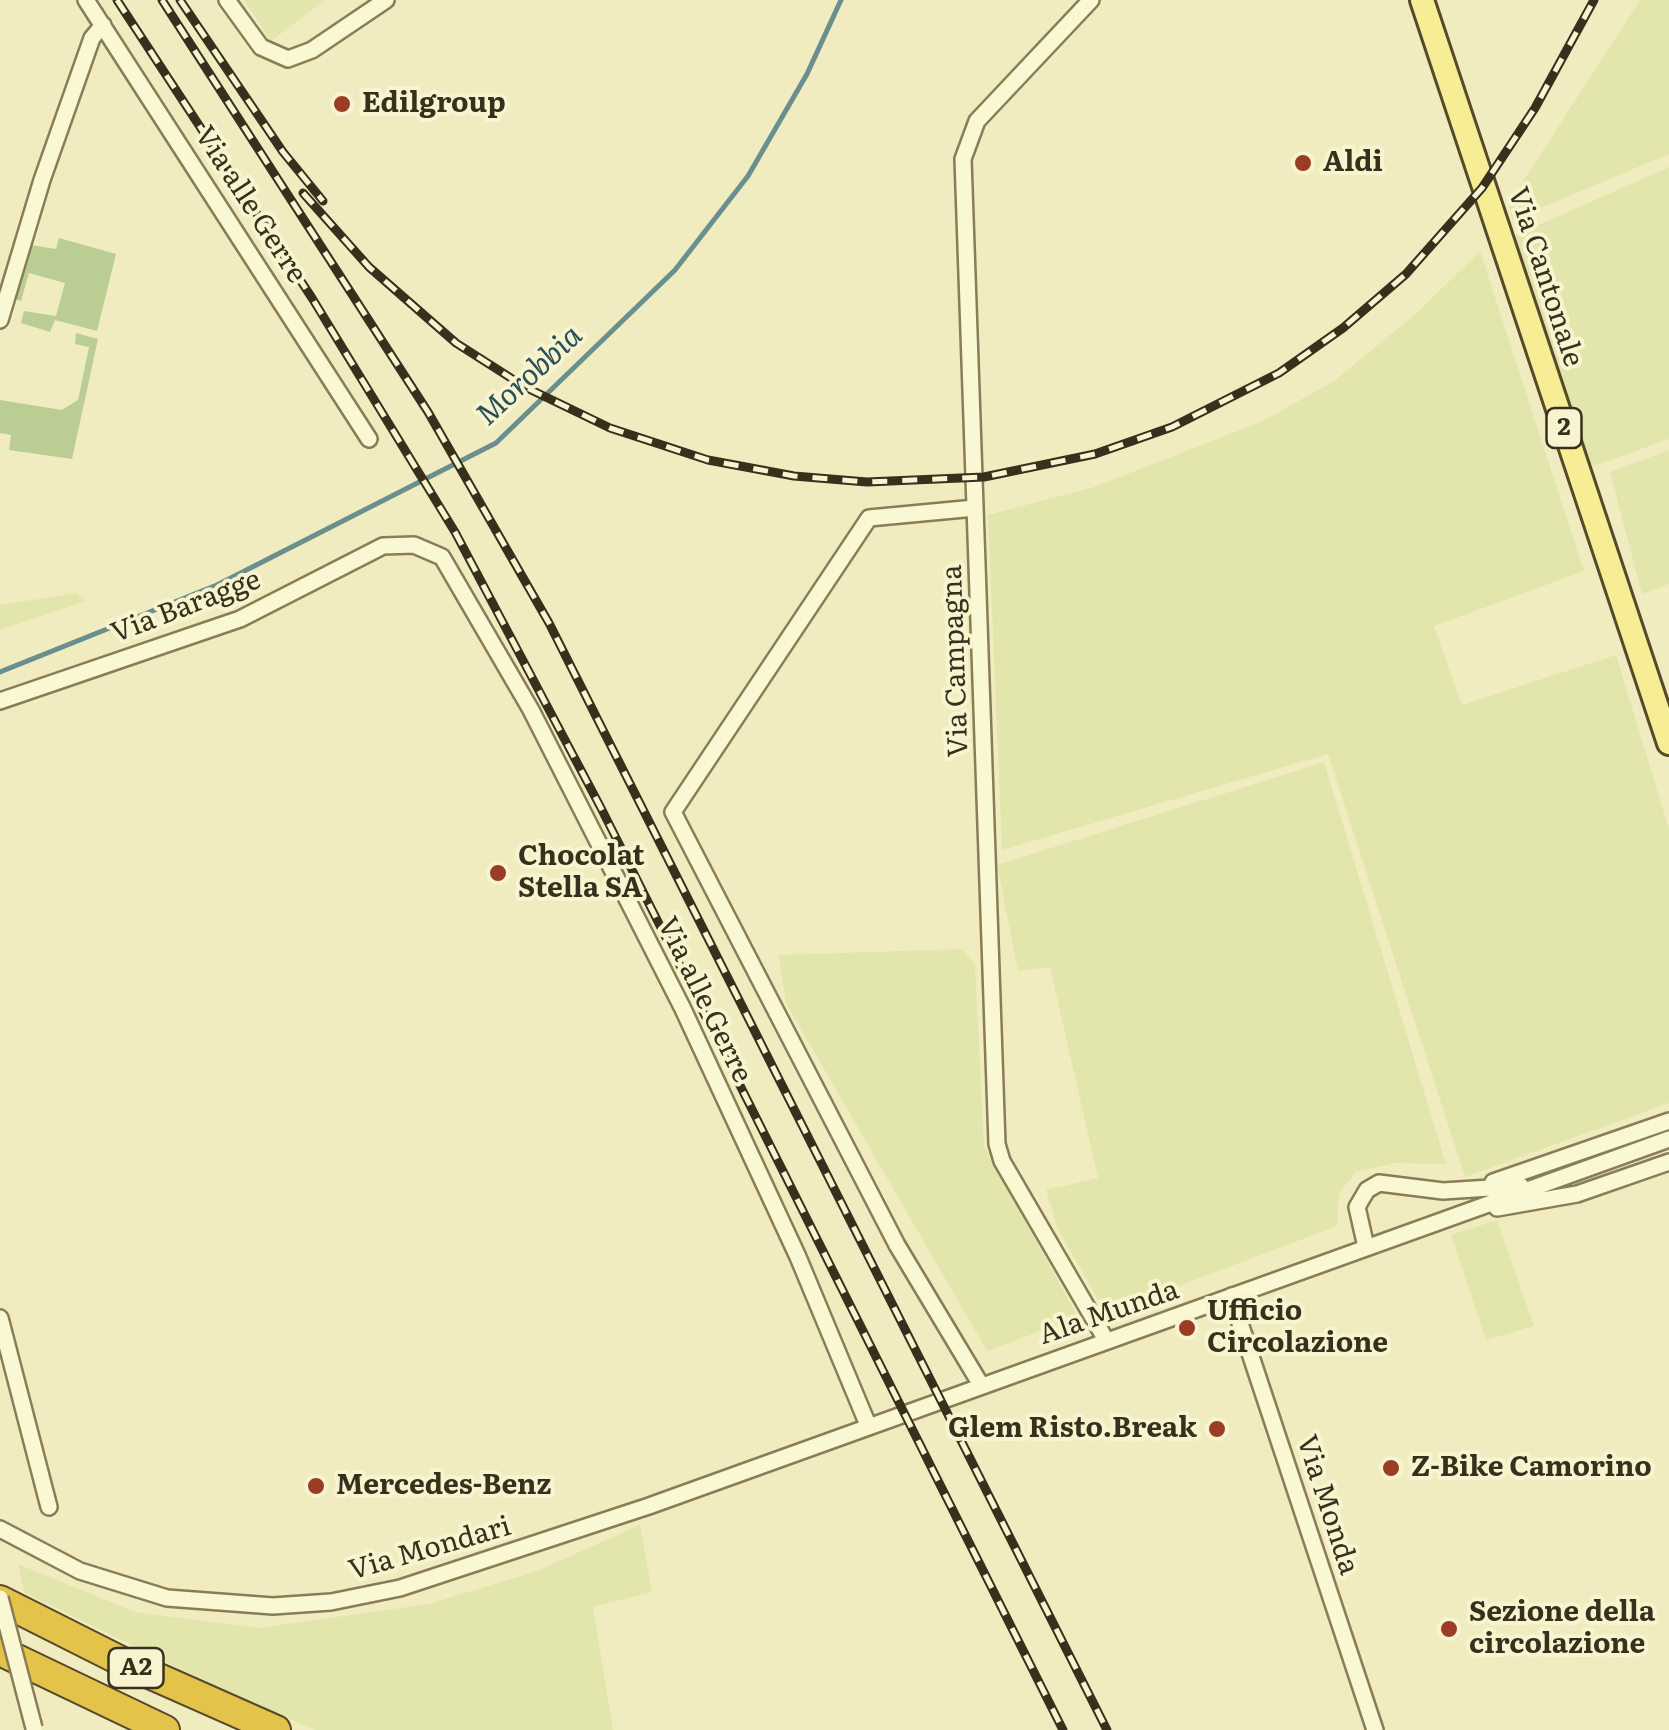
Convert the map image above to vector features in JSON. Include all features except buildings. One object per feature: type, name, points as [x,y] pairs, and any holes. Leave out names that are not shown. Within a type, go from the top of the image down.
[{"type":"highway","name":"A2","points":[[0,1599],[142,1671],[276,1730]]},
{"type":"highway","name":"A2","points":[[0,1614],[234,1730]]},
{"type":"highway","name":"A2","points":[[0,1651],[165,1730]]},
{"type":"highway","name":"A2","points":[[0,1660],[124,1730]]},
{"type":"main road","name":"Via Cantonale","points":[[1422,0],[1669,743]]},
{"type":"street","name":"Via alle Gerre","points":[[86,0],[370,440]]},
{"type":"street","points":[[226,0],[261,47],[288,58],[312,50],[386,0]]},
{"type":"street","name":"Via Campagna","points":[[1090,0],[977,121],[967,138],[963,159],[997,1144],[1002,1161],[1106,1340]]},
{"type":"street","points":[[0,320],[42,180],[92,38],[103,25]]},
{"type":"street","points":[[975,508],[869,518],[673,812],[897,1245],[981,1385]]},
{"type":"street","name":"Via Baragge","points":[[0,701],[240,618],[383,546],[414,546],[442,556]]},
{"type":"street","name":"Via alle Gerre","points":[[442,556],[476,609],[530,710],[683,1009],[798,1258],[868,1425]]},
{"type":"street","name":"Ala Munda","points":[[1469,1190],[1669,1121]]},
{"type":"street","name":"Ala Munda","points":[[868,1425],[1669,1139]]},
{"type":"street","name":"Ala Munda","points":[[1468,1212],[1578,1194],[1669,1162]]},
{"type":"street","name":"Ala Munda","points":[[1366,1247],[1357,1207],[1373,1185],[1386,1182],[1469,1190],[1540,1185]]},
{"type":"street","name":"Via Monda","points":[[1231,1296],[1375,1730]]},
{"type":"street","points":[[0,1318],[49,1507]]},
{"type":"street","name":"Via Mondari","points":[[0,1529],[80,1570],[167,1598],[246,1606],[332,1602],[410,1586],[486,1562],[868,1425]]},
{"type":"street","points":[[0,1599],[34,1729]]},
{"type":"green space","points":[[244,0],[325,0],[271,41]]},
{"type":"green space","points":[[1640,0],[1669,0],[1669,154],[1512,220],[1509,203]]},
{"type":"green space","points":[[1669,167],[1669,439],[1591,467],[1514,236]]},
{"type":"green space","points":[[59,238],[116,254],[97,331],[55,320],[50,332],[21,323],[24,311],[56,316],[65,283],[29,273],[21,301],[12,298],[30,245],[56,249]]},
{"type":"green space","points":[[1480,251],[1584,571],[1434,626],[1462,705],[1616,655],[1669,829],[1669,1103],[1465,1177],[1328,754],[1002,850],[988,515],[1094,487],[1263,421],[1334,381],[1418,312]]},
{"type":"green space","points":[[76,333],[98,339],[72,459],[9,450],[11,435],[0,433],[0,400],[62,410],[78,400],[89,347],[75,344]]},
{"type":"green space","points":[[1669,450],[1669,584],[1642,594],[1610,472]]},
{"type":"green space","points":[[76,593],[86,601],[0,630],[0,605]]},
{"type":"green space","points":[[1324,762],[1446,1164],[1395,1163],[1356,1172],[1339,1193],[1337,1226],[1134,1303],[1098,1299],[1058,1229],[1046,1190],[1098,1178],[1050,967],[1018,971],[997,865]]},
{"type":"green space","points":[[962,949],[975,965],[984,1146],[1078,1317],[987,1351],[786,1003],[779,955]]},
{"type":"green space","points":[[1497,1220],[1534,1326],[1486,1340],[1451,1235]]},
{"type":"green space","points":[[640,1525],[652,1592],[593,1607],[613,1730],[316,1730],[226,1692],[24,1592],[18,1564],[135,1612],[258,1628],[429,1604],[537,1571]]},
{"type":"waterway","name":"Morobbia","points":[[0,672],[217,585],[496,443],[675,270],[748,176],[807,74],[841,0]]},
{"type":"railway","points":[[117,0],[312,298],[455,532],[601,808],[1063,1730]]},
{"type":"railway","points":[[162,0],[428,412],[549,623],[1107,1730]]},
{"type":"railway","points":[[180,0],[283,152],[323,201]]},
{"type":"railway","points":[[303,193],[369,267],[456,343],[525,387],[610,428],[708,460],[794,476],[867,482],[984,477],[1095,454],[1172,427],[1279,373],[1343,328],[1406,274],[1482,188],[1535,108],[1594,0]]},
{"type":"place","name":"Edilgroup","points":[[342,104]]},
{"type":"place","name":"Aldi","points":[[1303,163]]},
{"type":"place","name":"Chocolat Stella SA","points":[[498,873]]},
{"type":"place","name":"Ufficio Circolazione","points":[[1187,1328]]},
{"type":"place","name":"Glem Risto.Break","points":[[1217,1429]]},
{"type":"place","name":"Z-Bike Camorino","points":[[1391,1468]]},
{"type":"place","name":"Mercedes-Benz","points":[[316,1486]]},
{"type":"place","name":"Sezione della circolazione","points":[[1449,1629]]}]
